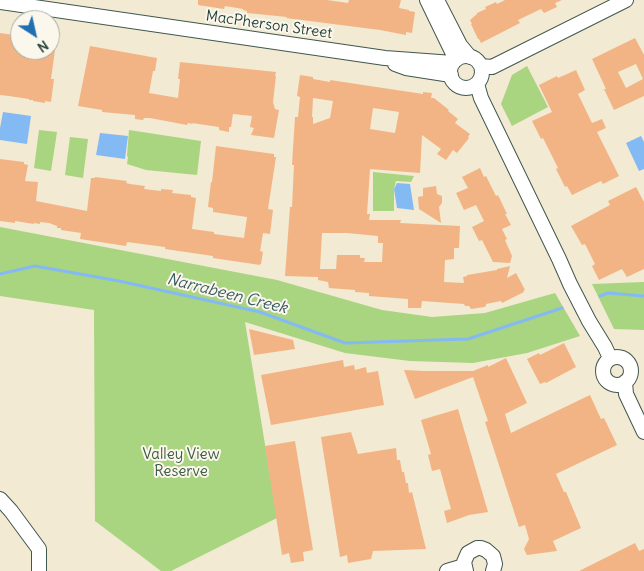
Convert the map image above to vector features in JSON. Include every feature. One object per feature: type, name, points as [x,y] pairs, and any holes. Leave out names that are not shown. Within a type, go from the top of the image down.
[{"type":"street","points":[[462,65],[492,67],[626,0]]},
{"type":"street","points":[[437,1],[446,40],[462,65],[481,76],[477,84],[468,88],[459,86],[452,80],[462,65],[460,45],[437,1]]},
{"type":"street","name":"MacPherson Street","points":[[0,2],[385,58],[462,65]]},
{"type":"street","points":[[423,60],[440,52],[446,40]]},
{"type":"street","name":"MacPherson Street","points":[[385,58],[399,66],[462,65]]},
{"type":"street","points":[[477,84],[481,98],[570,284],[610,358]]},
{"type":"street","points":[[620,357],[628,362],[630,375],[625,382],[611,384],[604,378],[604,365],[610,358],[620,357]]},
{"type":"street","points":[[625,382],[626,394],[644,432]]},
{"type":"street","points":[[0,499],[39,550],[40,571]]},
{"type":"street","points":[[447,571],[465,569],[464,562],[468,553],[482,548],[493,556],[495,564],[493,571]]},
{"type":"green space","points":[[527,66],[548,107],[512,126],[501,104],[512,75]]},
{"type":"green space","points":[[39,130],[57,132],[51,171],[34,168]]},
{"type":"green space","points":[[129,130],[201,141],[197,175],[146,170],[127,164]]},
{"type":"green space","points":[[70,137],[88,139],[83,178],[65,175]]},
{"type":"green space","points":[[373,172],[414,176],[411,182],[396,181],[394,211],[373,211]]},
{"type":"green space","name":"Valley View Reserve","points":[[0,227],[277,280],[382,310],[432,317],[485,313],[555,293],[580,336],[527,353],[473,363],[410,361],[345,353],[245,322],[277,518],[171,571],[161,571],[95,521],[94,310],[0,296]]},
{"type":"green space","points":[[644,282],[644,330],[614,329],[592,284]]},
{"type":"water","points":[[3,112],[31,116],[27,144],[0,140]]},
{"type":"water","points":[[100,133],[128,136],[125,159],[96,155]]},
{"type":"water","points":[[641,136],[644,142],[644,169],[639,171],[626,143]]},
{"type":"water","points":[[397,183],[410,184],[414,210],[397,208],[394,189]]},
{"type":"building","points":[[198,0],[327,0],[348,3],[349,0],[401,0],[399,8],[415,12],[412,33],[406,32],[406,35],[287,17],[247,13],[243,9],[225,6],[224,9],[198,5]]},
{"type":"building","points":[[505,0],[562,0],[555,3],[557,7],[544,13],[541,9],[518,20],[520,23],[481,43],[470,20],[477,13],[486,9],[485,7]]},
{"type":"building","points":[[0,33],[10,34],[10,60],[54,60],[51,79],[54,79],[51,102],[45,101],[45,103],[0,95]]},
{"type":"building","points":[[635,38],[644,55],[644,96],[614,110],[592,59]],"holes":[[[636,64],[643,79],[626,88],[618,72]]]},
{"type":"building","points":[[90,46],[157,58],[149,93],[178,98],[180,62],[276,72],[273,102],[275,109],[279,110],[274,138],[251,135],[254,128],[250,127],[252,116],[233,114],[229,132],[219,130],[219,127],[192,123],[187,125],[150,118],[144,118],[143,120],[135,119],[135,115],[102,112],[102,110],[78,106]]},
{"type":"building","points":[[576,70],[585,90],[578,94],[592,123],[602,119],[606,128],[597,132],[619,176],[603,184],[601,181],[572,195],[567,186],[565,187],[543,138],[541,139],[532,121],[552,112],[539,85],[557,76],[558,78]]},
{"type":"building","points":[[300,75],[330,82],[330,80],[423,94],[423,92],[432,93],[431,98],[434,98],[458,119],[455,123],[470,134],[469,138],[457,153],[453,150],[446,160],[437,154],[441,149],[422,135],[420,173],[370,169],[367,214],[370,214],[369,220],[401,220],[400,223],[460,226],[459,248],[454,248],[454,259],[445,260],[444,282],[464,283],[463,277],[467,275],[510,266],[507,278],[516,273],[525,290],[524,292],[502,303],[501,301],[471,309],[464,304],[422,301],[421,308],[408,308],[408,299],[369,296],[369,293],[355,292],[355,290],[329,288],[328,282],[318,280],[318,277],[285,276],[290,207],[292,207],[295,117],[298,117],[300,97],[297,96]],"holes":[[[313,98],[333,101],[330,118],[313,124]],[[373,108],[399,112],[395,133],[370,129]],[[322,233],[378,236],[378,243],[383,243],[382,262],[364,262],[365,258],[360,258],[360,255],[337,255],[336,269],[320,269]]]},
{"type":"building","points":[[216,146],[274,154],[274,157],[276,157],[268,209],[273,210],[270,234],[263,233],[260,251],[263,252],[260,265],[165,249],[165,247],[127,242],[126,246],[80,239],[81,233],[61,230],[61,228],[57,228],[57,226],[49,223],[40,222],[40,224],[34,224],[0,221],[0,159],[24,162],[24,164],[28,165],[25,181],[38,182],[36,201],[87,211],[91,178],[127,181],[126,183],[145,186],[144,189],[173,190],[172,193],[191,195],[191,197],[196,198],[192,229],[244,238],[247,217],[213,212],[213,208],[208,207]]},
{"type":"building","points":[[480,168],[496,196],[498,195],[511,225],[502,229],[512,256],[510,263],[493,262],[482,240],[479,241],[472,227],[484,221],[476,205],[464,210],[456,193],[468,188],[462,177]]},
{"type":"building","points":[[436,186],[437,194],[442,196],[442,203],[439,207],[441,223],[419,209],[418,197],[423,196],[423,188]]},
{"type":"building","points":[[636,187],[644,202],[644,269],[627,277],[622,269],[599,280],[592,266],[595,264],[585,244],[582,245],[571,226],[610,205],[608,201]]},
{"type":"building","points":[[249,329],[293,340],[295,349],[254,355]]},
{"type":"building","points":[[564,343],[576,367],[546,383],[540,384],[527,359]]},
{"type":"building","points":[[506,358],[527,403],[505,414],[511,433],[590,395],[601,419],[604,418],[617,445],[556,474],[564,492],[566,492],[581,528],[553,541],[557,551],[527,555],[524,549],[529,539],[525,525],[519,527],[485,422],[488,421],[473,377],[415,399],[404,370],[473,371],[488,365],[488,367]]},
{"type":"building","points":[[343,360],[344,367],[354,365],[355,370],[366,367],[367,373],[378,371],[384,405],[271,425],[261,375]]},
{"type":"building","points":[[458,409],[488,512],[469,515],[447,523],[444,511],[451,509],[440,469],[432,471],[428,455],[431,454],[421,420]]},
{"type":"building","points":[[351,432],[358,454],[396,448],[397,460],[400,460],[402,472],[404,472],[406,483],[408,483],[409,493],[412,492],[426,549],[373,551],[371,559],[348,563],[347,555],[340,557],[321,437]]},
{"type":"building","points":[[295,441],[313,550],[303,552],[304,561],[291,563],[289,553],[282,555],[265,446]]},
{"type":"building","points":[[635,543],[639,551],[644,549],[644,571],[579,571]]},
{"type":"waterway","name":"Narrabeen Creek","points":[[0,274],[35,266],[119,281],[260,312],[345,343],[468,339],[562,308]]},
{"type":"waterway","name":"Narrabeen Creek","points":[[600,296],[608,293],[644,296]]}]
